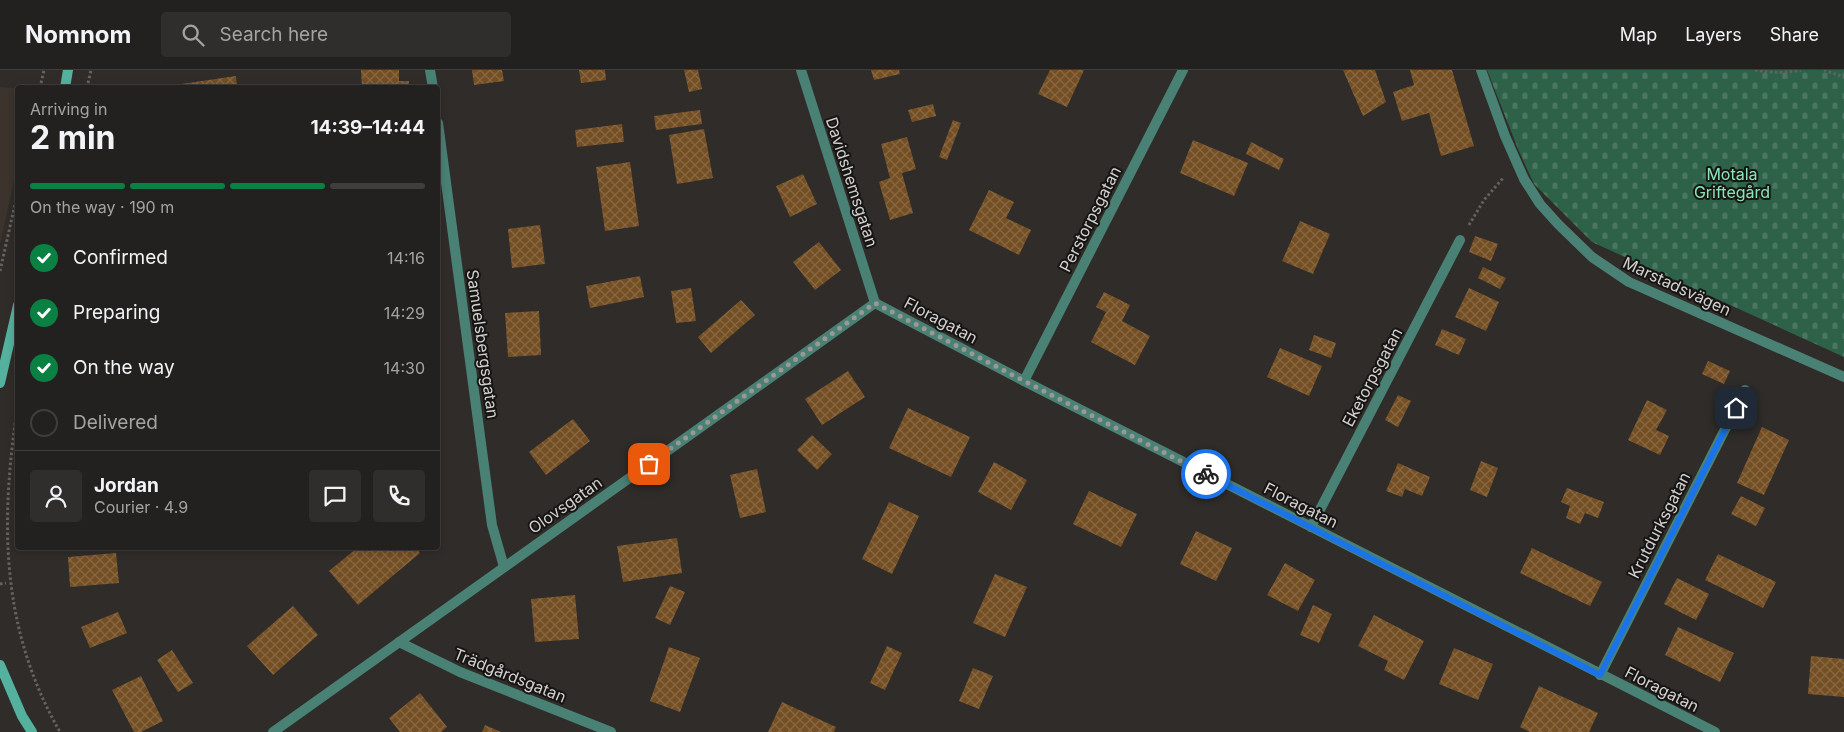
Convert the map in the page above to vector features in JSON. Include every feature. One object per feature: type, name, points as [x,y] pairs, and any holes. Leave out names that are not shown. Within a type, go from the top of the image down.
[{"type":"street","points":[[66,85],[68,70]]},
{"type":"street","points":[[430,70],[432,85]]},
{"type":"street","name":"Davidshemsgatan","points":[[800,70],[875,303]]},
{"type":"street","name":"Perstorpsgatan","points":[[1024,381],[1183,70]]},
{"type":"street","name":"Marstadsvägen","points":[[1481,70],[1524,179],[1540,204],[1585,250],[1629,282],[1844,377]]},
{"type":"street","name":"Samuelsbergsgatan","points":[[440,138],[492,525],[504,567]]},
{"type":"street","name":"Eketorpsgatan","points":[[1311,527],[1460,240]]},
{"type":"street","name":"Floragatan","points":[[875,303],[1024,381],[1714,732]]},
{"type":"street","name":"Olovsgatan","points":[[273,732],[875,303]]},
{"type":"street","points":[[0,383],[15,318]]},
{"type":"street","name":"Krutdurksgatan","points":[[1600,675],[1745,390]]},
{"type":"street","name":"Trädgårdsgatan","points":[[399,642],[460,672],[611,732]]},
{"type":"street","points":[[0,665],[22,716],[32,732]]},
{"type":"path","points":[[41,85],[44,70]]},
{"type":"path","points":[[88,85],[91,70]]},
{"type":"path","points":[[1755,70],[1769,73],[1801,70]]},
{"type":"path","points":[[1824,70],[1844,76]]},
{"type":"path","points":[[1460,240],[1484,200],[1503,179],[1514,156]]},
{"type":"path","points":[[0,271],[15,204]]},
{"type":"path","points":[[0,584],[6,583],[3,525],[4,478],[15,419]]},
{"type":"path","points":[[8,593],[18,639],[31,679],[60,732]]},
{"type":"shaded area","points":[[0,87],[15,88],[15,176],[0,244]]},
{"type":"green space","name":"Motala Griftegård","points":[[1487,70],[1844,70],[1844,357],[1592,242],[1534,184]]},
{"type":"building","points":[[361,70],[399,70],[399,81],[409,81],[409,85],[362,85]]},
{"type":"building","points":[[472,70],[502,70],[504,81],[474,85]]},
{"type":"building","points":[[579,70],[605,70],[606,80],[581,83]]},
{"type":"building","points":[[684,70],[698,70],[702,89],[689,92]]},
{"type":"building","points":[[871,70],[899,70],[900,74],[874,80]]},
{"type":"building","points":[[1050,70],[1084,70],[1067,107],[1038,94]]},
{"type":"building","points":[[1343,70],[1375,70],[1386,102],[1363,116]]},
{"type":"building","points":[[1410,70],[1452,70],[1474,146],[1441,156],[1429,113],[1402,121],[1393,92],[1414,85]]},
{"type":"building","points":[[236,76],[237,85],[175,85]]},
{"type":"building","points":[[933,104],[936,116],[912,122],[908,110]]},
{"type":"building","points":[[700,110],[702,124],[656,130],[654,116]]},
{"type":"building","points":[[953,120],[961,123],[947,160],[939,157]]},
{"type":"building","points":[[622,124],[624,142],[577,147],[575,130]]},
{"type":"building","points":[[704,129],[713,178],[677,184],[669,135]]},
{"type":"building","points":[[907,137],[916,169],[902,173],[913,213],[890,220],[879,182],[890,178],[881,144]]},
{"type":"building","points":[[1193,140],[1248,163],[1234,196],[1180,173]]},
{"type":"building","points":[[1251,142],[1284,159],[1279,170],[1246,154]]},
{"type":"building","points":[[630,162],[639,226],[605,231],[596,167]]},
{"type":"building","points":[[803,174],[817,204],[790,217],[776,186]]},
{"type":"building","points":[[989,190],[1014,202],[1006,218],[1031,230],[1019,255],[969,230]]},
{"type":"building","points":[[1300,221],[1330,234],[1313,274],[1282,261]]},
{"type":"building","points":[[540,225],[545,264],[512,268],[508,229]]},
{"type":"building","points":[[1475,236],[1498,244],[1491,261],[1469,252]]},
{"type":"building","points":[[819,242],[841,270],[815,290],[793,262]]},
{"type":"building","points":[[1483,267],[1506,278],[1500,289],[1478,278]]},
{"type":"building","points":[[640,276],[644,297],[590,308],[586,286]]},
{"type":"building","points":[[691,288],[696,321],[676,323],[671,291]]},
{"type":"building","points":[[1469,288],[1499,302],[1486,331],[1455,317]]},
{"type":"building","points":[[1104,292],[1130,305],[1122,321],[1150,336],[1135,365],[1091,342],[1106,312],[1096,307]]},
{"type":"building","points":[[741,300],[755,315],[711,353],[698,337]]},
{"type":"building","points":[[539,311],[541,355],[508,357],[505,313]]},
{"type":"building","points":[[1442,329],[1466,339],[1459,355],[1435,345]]},
{"type":"building","points":[[1314,335],[1336,343],[1331,358],[1309,350]]},
{"type":"building","points":[[1280,348],[1322,366],[1309,396],[1267,377]]},
{"type":"building","points":[[1708,361],[1730,371],[1724,384],[1702,374]]},
{"type":"building","points":[[848,371],[865,397],[822,425],[805,399]]},
{"type":"building","points":[[1398,395],[1411,401],[1398,427],[1385,420]]},
{"type":"building","points":[[1647,400],[1667,410],[1656,430],[1669,436],[1660,455],[1628,440]]},
{"type":"building","points":[[908,408],[970,437],[951,477],[889,448]]},
{"type":"building","points":[[573,419],[590,441],[546,475],[529,452]]},
{"type":"building","points":[[1762,427],[1789,440],[1764,495],[1737,483]]},
{"type":"building","points":[[812,435],[832,454],[817,470],[797,450]]},
{"type":"building","points":[[1481,461],[1498,468],[1487,497],[1470,490]]},
{"type":"building","points":[[994,462],[1027,480],[1011,510],[978,492]]},
{"type":"building","points":[[1398,463],[1430,477],[1422,496],[1405,489],[1402,497],[1386,491]]},
{"type":"building","points":[[757,469],[766,512],[740,518],[730,475]]},
{"type":"building","points":[[1567,488],[1604,502],[1598,518],[1585,513],[1580,524],[1566,518],[1570,506],[1561,502]]},
{"type":"building","points":[[1089,491],[1137,514],[1121,547],[1073,524]]},
{"type":"building","points":[[1741,496],[1765,508],[1756,526],[1731,514]]},
{"type":"building","points":[[889,502],[919,516],[892,574],[862,559]]},
{"type":"building","points":[[1196,531],[1232,548],[1216,581],[1180,564]]},
{"type":"building","points":[[677,538],[682,573],[623,582],[617,546]]},
{"type":"building","points":[[1532,548],[1602,582],[1590,606],[1520,573]]},
{"type":"building","points":[[355,550],[418,550],[420,553],[358,605],[329,571]]},
{"type":"building","points":[[116,553],[119,583],[70,587],[68,557]]},
{"type":"building","points":[[1718,554],[1776,582],[1763,608],[1705,580]]},
{"type":"building","points":[[1285,563],[1315,580],[1298,611],[1267,595]]},
{"type":"building","points":[[995,574],[1027,587],[1005,637],[973,623]]},
{"type":"building","points":[[1677,578],[1709,594],[1696,620],[1664,604]]},
{"type":"building","points":[[670,586],[685,592],[670,625],[655,618]]},
{"type":"building","points":[[575,595],[579,639],[535,642],[531,599]]},
{"type":"building","points":[[1313,605],[1332,614],[1319,643],[1300,635]]},
{"type":"building","points":[[293,606],[318,635],[273,675],[247,646]]},
{"type":"building","points":[[118,612],[127,633],[90,648],[81,627]]},
{"type":"building","points":[[1374,615],[1424,641],[1404,680],[1384,670],[1388,661],[1358,646]]},
{"type":"building","points":[[1678,627],[1734,653],[1720,682],[1665,655]]},
{"type":"building","points":[[887,646],[902,653],[885,690],[870,683]]},
{"type":"building","points":[[669,647],[700,658],[680,712],[650,701]]},
{"type":"building","points":[[1454,648],[1493,664],[1478,700],[1439,684]]},
{"type":"building","points":[[172,650],[193,683],[178,692],[157,660]]},
{"type":"building","points":[[1811,656],[1844,659],[1844,697],[1808,694]]},
{"type":"building","points":[[973,668],[993,676],[979,709],[959,701]]},
{"type":"building","points":[[141,676],[163,721],[141,732],[134,732],[112,690]]},
{"type":"building","points":[[1539,686],[1598,713],[1589,732],[1530,732],[1520,727]]},
{"type":"building","points":[[420,693],[447,727],[441,732],[400,732],[389,718]]},
{"type":"building","points":[[782,702],[836,727],[834,732],[768,732]]},
{"type":"building","points":[[485,725],[501,732],[482,732]]},
{"type":"way so far","points":[[649,464],[875,303],[1206,474]]},
{"type":"route","points":[[1206,474],[1600,675],[1736,408]]}]
